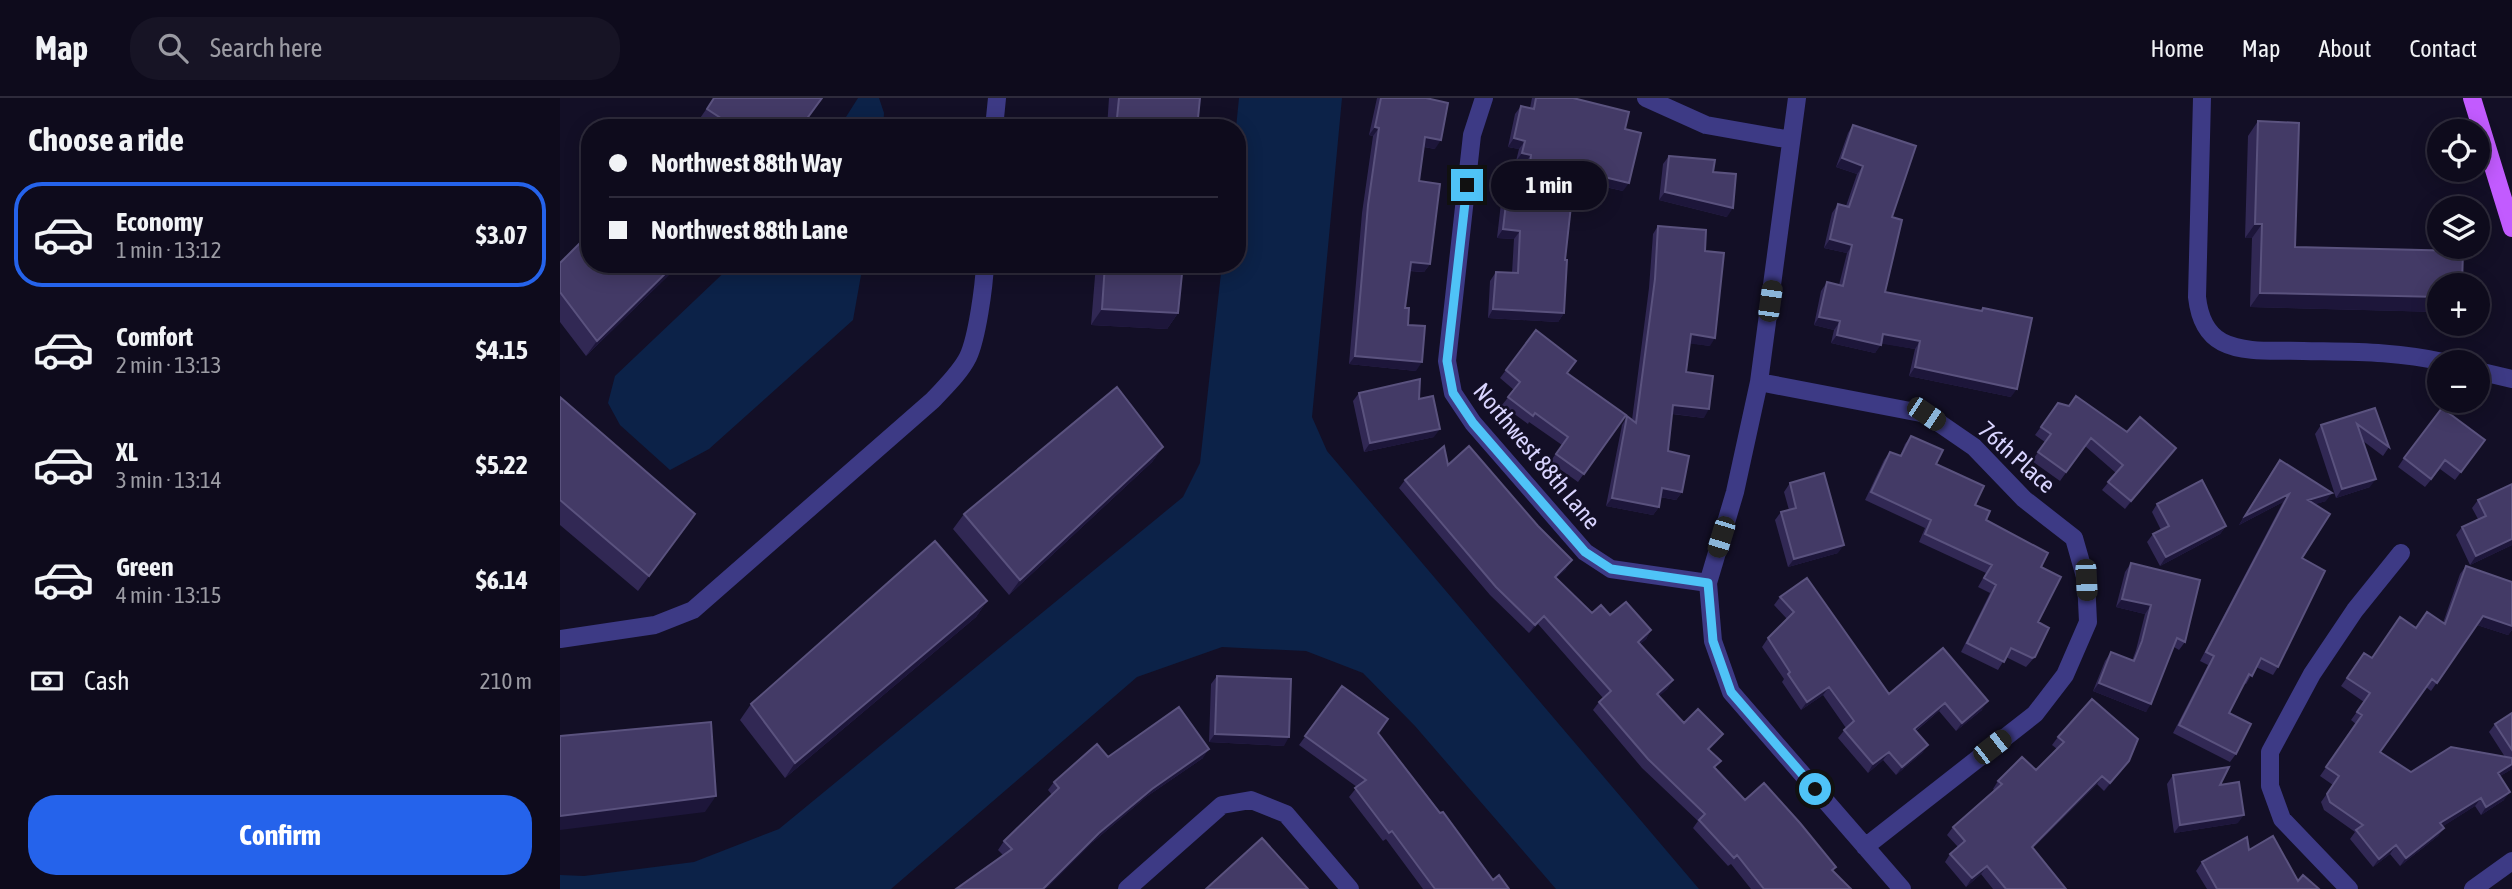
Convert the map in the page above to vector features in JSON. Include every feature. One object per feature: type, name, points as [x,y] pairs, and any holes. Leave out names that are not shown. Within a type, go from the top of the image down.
[{"type":"main road","points":[[2472,98],[2512,228]]},
{"type":"street","points":[[995,119],[996,98]]},
{"type":"street","name":"Northwest 88th Lane","points":[[1484,98],[1472,135],[1448,348],[1447,361],[1453,393],[1473,423],[1585,552],[1611,569],[1708,583]]},
{"type":"street","points":[[1646,98],[1706,125],[1791,140]]},
{"type":"street","points":[[1797,98],[1759,382],[1735,492],[1708,583],[1713,641],[1731,692],[1902,889]]},
{"type":"street","points":[[2202,98],[2197,297],[2204,324],[2213,335],[2223,342],[2252,349],[2386,353],[2427,359]]},
{"type":"street","points":[[560,639],[655,625],[693,610],[951,382],[968,356],[984,273]]},
{"type":"street","points":[[2490,374],[2512,379]]},
{"type":"street","name":"76th Place","points":[[1759,382],[1926,414],[1974,447],[2024,499],[2074,538],[2086,580],[2088,622],[2065,675],[2035,713],[1865,847]]},
{"type":"street","points":[[2349,889],[2282,819],[2270,786],[2270,752],[2312,674],[2355,610],[2401,553]]},
{"type":"street","points":[[1127,889],[1222,805],[1251,800],[1286,814],[1350,889]]},
{"type":"street","points":[[2473,889],[2512,861]]},
{"type":"water","points":[[858,98],[879,98],[884,119],[845,119]]},
{"type":"water","points":[[1239,98],[1342,98],[1312,417],[1327,451],[1699,889],[1556,889],[1415,726],[1363,673],[1306,651],[1222,647],[1137,677],[891,889],[560,889],[560,875],[584,876],[694,862],[779,829],[1183,497],[1200,463],[1221,273],[1246,273],[1246,119],[1237,119]]},
{"type":"water","points":[[724,273],[861,273],[853,320],[709,449],[670,470],[620,425],[608,403],[615,376]]},
{"type":"building","points":[[714,98],[822,98],[807,119],[722,119],[707,109]]},
{"type":"building","points":[[1119,98],[1200,98],[1198,119],[1117,119]]},
{"type":"building","points":[[1381,98],[1426,98],[1448,103],[1441,140],[1425,137],[1419,181],[1440,184],[1430,264],[1411,262],[1405,308],[1409,308],[1408,325],[1425,326],[1422,362],[1355,356],[1368,205],[1379,128],[1375,127]]},
{"type":"building","points":[[1536,98],[1573,98],[1629,112],[1625,129],[1641,133],[1629,183],[1575,170],[1565,260],[1564,313],[1493,309],[1496,272],[1518,273],[1520,231],[1503,229],[1507,195],[1526,197],[1531,155],[1522,153],[1525,141],[1514,138],[1521,106],[1534,109]]},
{"type":"building","points":[[2258,121],[2299,123],[2295,247],[2427,250],[2427,259],[2463,259],[2462,273],[2427,273],[2427,297],[2260,293],[2262,224],[2255,224]]},
{"type":"building","points":[[1853,125],[1916,146],[1892,217],[1902,220],[1885,292],[2032,318],[2017,389],[1915,367],[1920,341],[1883,334],[1881,345],[1837,335],[1840,321],[1819,317],[1827,282],[1843,286],[1852,245],[1830,239],[1838,204],[1849,207],[1863,166],[1842,158]]},
{"type":"building","points":[[1669,156],[1715,160],[1713,172],[1736,174],[1733,208],[1665,192]]},
{"type":"building","points":[[1658,226],[1706,230],[1705,251],[1724,253],[1715,338],[1691,334],[1686,372],[1713,376],[1709,409],[1673,405],[1668,451],[1689,456],[1682,492],[1662,488],[1659,507],[1612,498],[1627,416],[1636,423],[1655,279]]},
{"type":"building","points":[[581,242],[581,273],[666,273],[597,341],[560,292],[560,263]]},
{"type":"building","points":[[1104,273],[1182,273],[1178,313],[1102,309]]},
{"type":"building","points":[[1536,330],[1576,361],[1567,373],[1626,415],[1584,474],[1556,454],[1568,437],[1508,397],[1520,382],[1506,370]]},
{"type":"building","points":[[1420,379],[1419,399],[1433,396],[1440,429],[1370,443],[1359,393]]},
{"type":"building","points":[[1117,387],[1163,447],[1020,580],[964,514]]},
{"type":"building","points":[[2076,396],[2127,432],[2140,417],[2176,448],[2131,501],[2108,482],[2123,465],[2091,438],[2066,472],[2038,452],[2051,434],[2041,427],[2058,403],[2069,406]]},
{"type":"building","points":[[560,397],[695,514],[649,576],[560,500]]},
{"type":"building","points":[[2375,408],[2389,447],[2357,424],[2376,479],[2342,489],[2321,425]]},
{"type":"building","points":[[2438,413],[2449,413],[2485,440],[2461,472],[2445,460],[2431,479],[2404,458]]},
{"type":"building","points":[[1911,436],[1943,450],[1936,464],[1984,486],[1975,505],[1990,511],[1986,520],[2048,553],[2041,567],[2061,577],[2038,622],[2049,628],[2035,657],[2011,648],[2004,662],[1967,643],[1996,585],[1984,578],[1992,565],[1925,534],[1931,520],[1871,492],[1890,452],[1901,456]]},
{"type":"building","points":[[1444,446],[1448,465],[1469,446],[1538,526],[1572,560],[1555,577],[1592,613],[1601,605],[1610,615],[1626,602],[1651,630],[1638,642],[1673,680],[1657,694],[1684,723],[1698,709],[1723,734],[1708,749],[1721,761],[1714,767],[1745,800],[1764,783],[1836,867],[1832,870],[1851,889],[1764,889],[1737,855],[1734,858],[1699,820],[1705,814],[1648,759],[1599,702],[1611,691],[1544,616],[1535,625],[1496,587],[1405,480]]},
{"type":"building","points":[[2280,460],[2332,493],[2308,500],[2330,514],[2302,558],[2325,571],[2278,667],[2261,658],[2252,676],[2249,674],[2229,713],[2251,724],[2236,754],[2179,725],[2214,656],[2206,652],[2289,494],[2245,516]]},
{"type":"building","points":[[1824,473],[1844,545],[1794,559],[1781,512],[1796,508],[1790,483]]},
{"type":"building","points":[[2202,480],[2226,526],[2166,557],[2153,534],[2169,526],[2157,504]]},
{"type":"building","points":[[2512,484],[2512,539],[2476,556],[2462,527],[2486,516],[2478,500]]},
{"type":"building","points":[[935,541],[987,601],[795,763],[751,704]]},
{"type":"building","points":[[2131,563],[2200,580],[2185,642],[2177,638],[2151,704],[2099,683],[2111,652],[2134,661],[2142,641],[2151,605],[2122,599]]},
{"type":"building","points":[[2466,566],[2512,582],[2512,626],[2483,616],[2437,683],[2432,679],[2380,752],[2411,772],[2451,747],[2512,758],[2512,764],[2498,773],[2510,792],[2486,807],[2481,798],[2440,823],[2444,828],[2406,858],[2396,845],[2379,859],[2356,830],[2363,825],[2330,802],[2327,794],[2339,776],[2326,767],[2362,715],[2357,712],[2370,693],[2347,678],[2364,653],[2372,658],[2400,617],[2416,628],[2427,612],[2445,624]]},
{"type":"building","points":[[1807,578],[1889,694],[1943,648],[1988,701],[1962,723],[1945,703],[1914,729],[1928,745],[1902,767],[1889,752],[1873,764],[1844,730],[1854,721],[1829,687],[1807,702],[1768,638],[1794,612],[1780,597]]},
{"type":"building","points":[[1217,676],[1291,679],[1289,737],[1215,734]]},
{"type":"building","points":[[1342,686],[1388,719],[1378,733],[1440,813],[1443,812],[1493,880],[1499,875],[1509,889],[1435,889],[1392,831],[1389,833],[1355,788],[1366,780],[1305,736]]},
{"type":"building","points":[[2092,699],[2138,739],[2129,761],[2110,783],[2102,776],[2032,847],[2066,889],[2006,889],[1987,866],[1972,878],[1950,854],[1965,841],[1953,827],[2002,784],[1998,781],[2022,757],[2036,770],[2064,742],[2058,737]]},
{"type":"building","points":[[1179,707],[1209,749],[1152,789],[1099,833],[1043,889],[956,889],[1012,849],[1004,841],[1059,788],[1054,782],[1097,744],[1108,757]]},
{"type":"building","points":[[2512,713],[2512,750],[2495,724]]},
{"type":"building","points":[[711,722],[716,796],[560,816],[560,736]]},
{"type":"building","points":[[2229,767],[2220,785],[2239,782],[2244,815],[2180,825],[2173,775]]},
{"type":"building","points":[[2273,836],[2298,881],[2303,875],[2319,889],[2217,889],[2202,862],[2247,837],[2249,850]]},
{"type":"building","points":[[1262,838],[1308,889],[1206,889]]},
{"type":"route","points":[[1467,185],[1447,361],[1453,393],[1473,423],[1585,552],[1611,569],[1708,583],[1713,641],[1731,692],[1815,789]]}]
